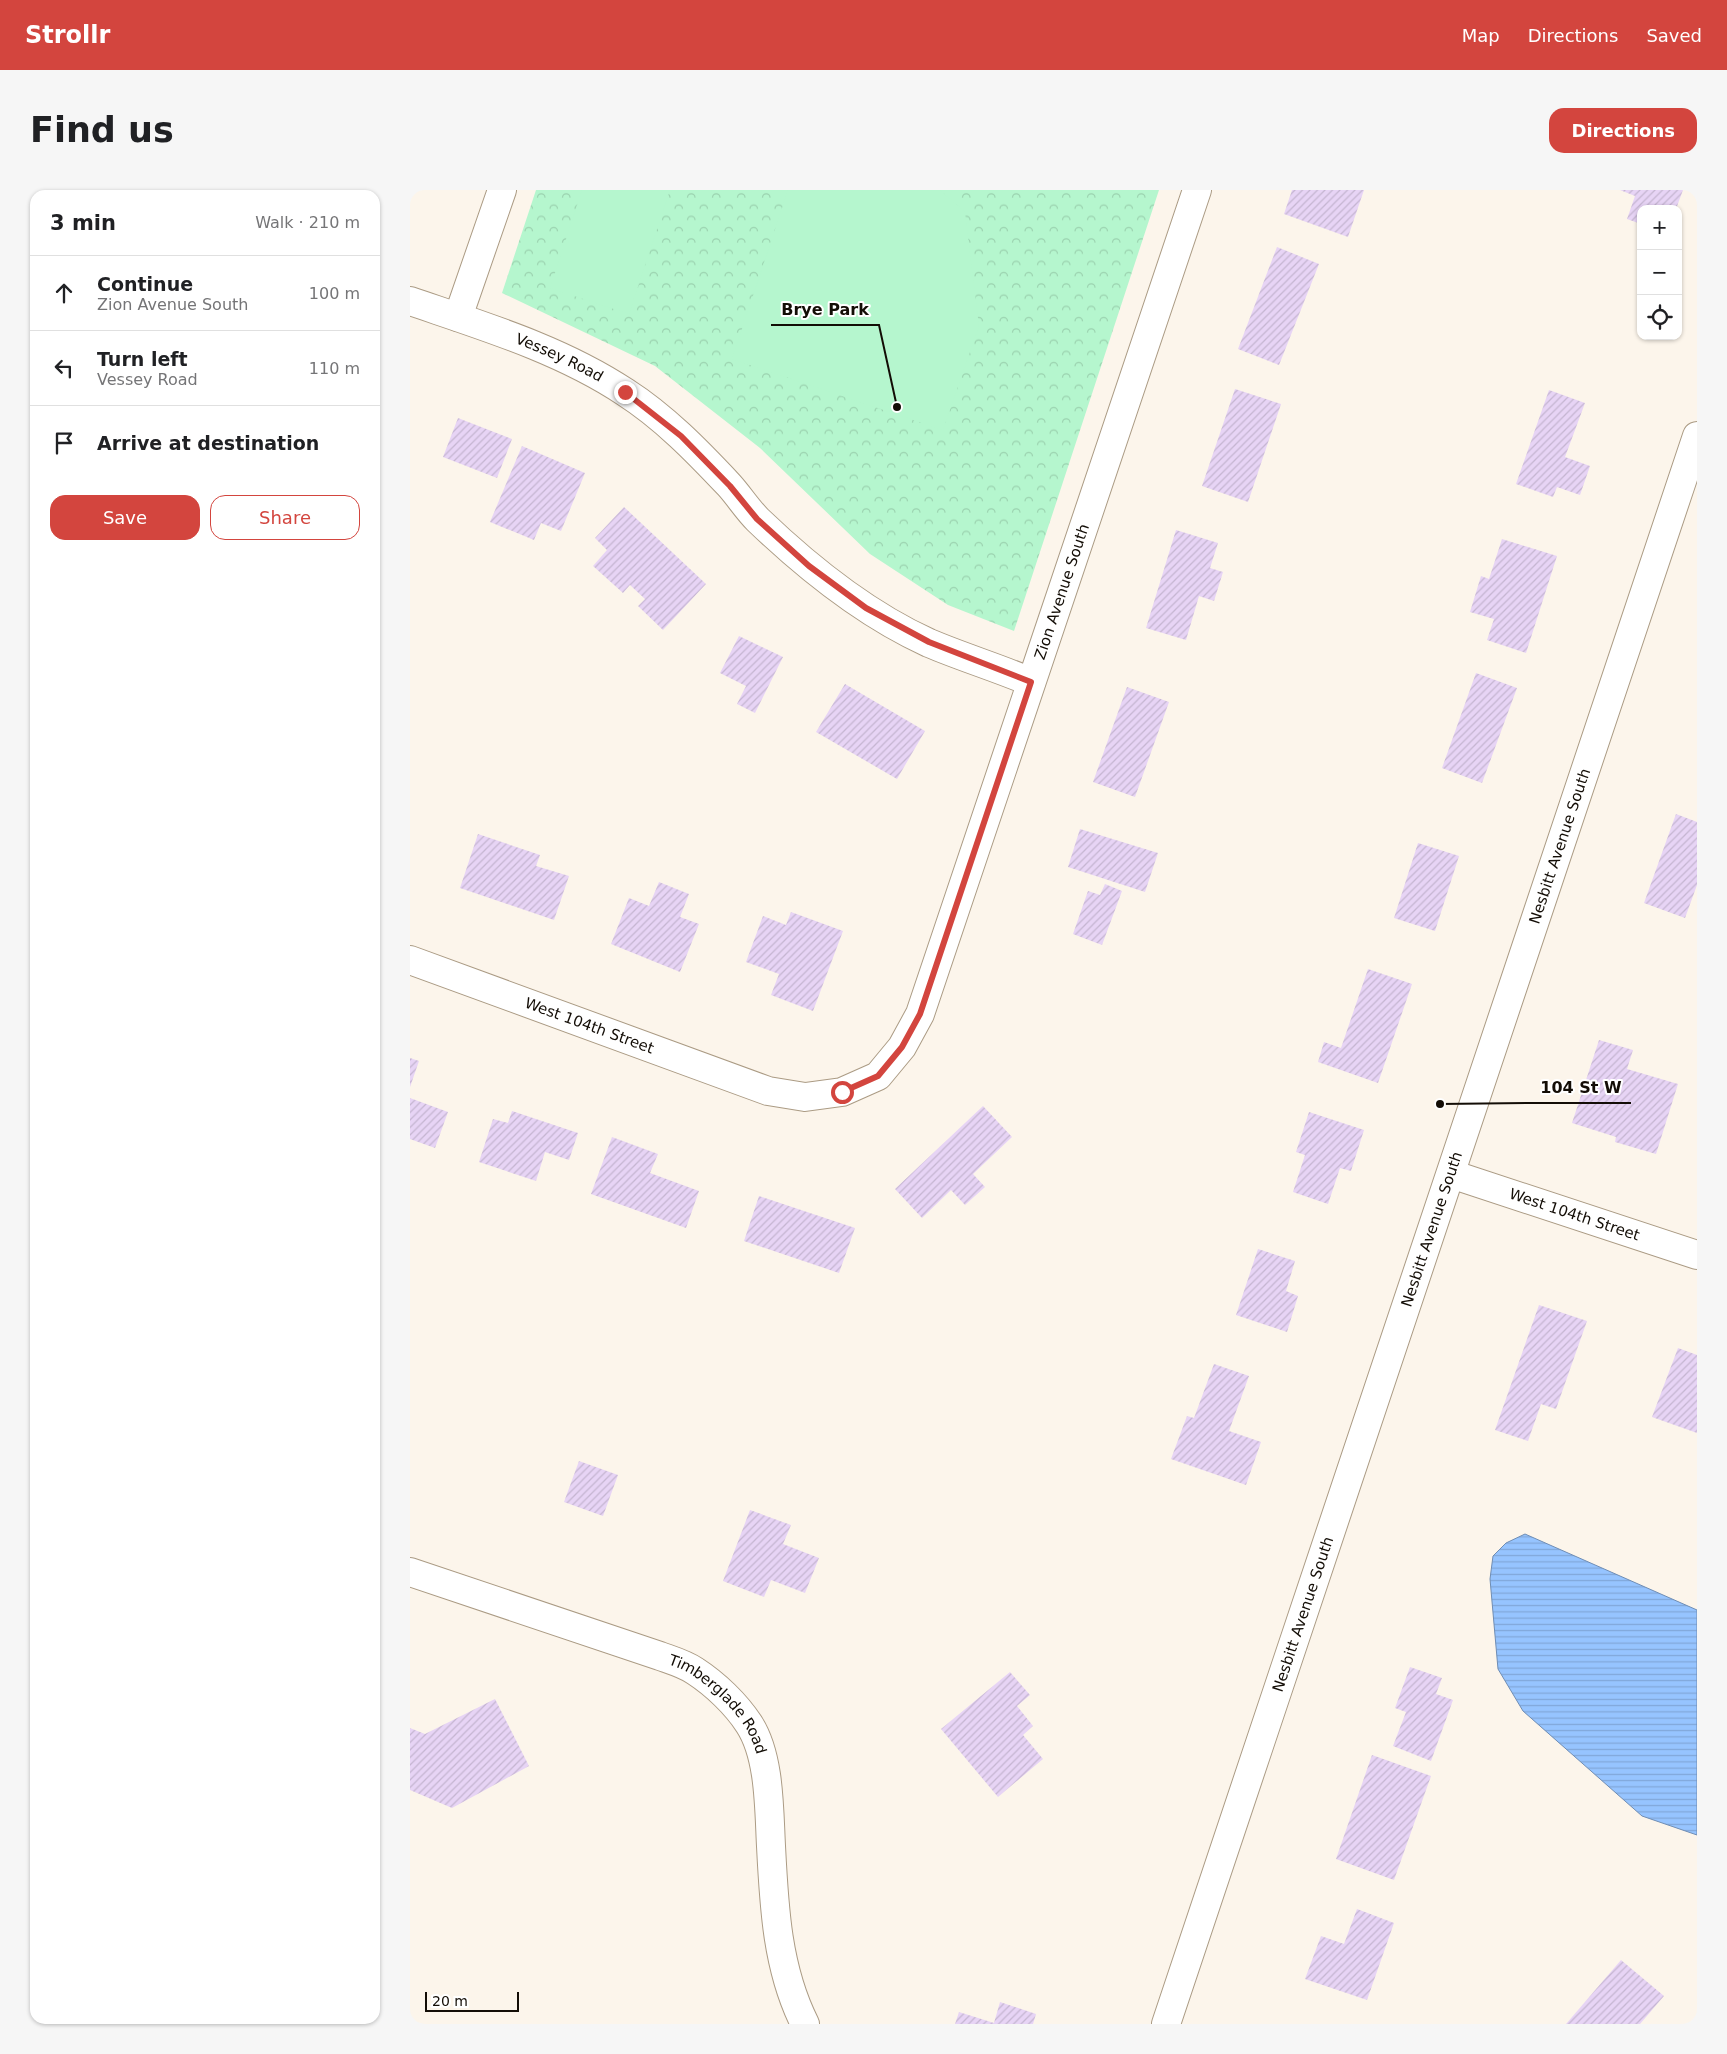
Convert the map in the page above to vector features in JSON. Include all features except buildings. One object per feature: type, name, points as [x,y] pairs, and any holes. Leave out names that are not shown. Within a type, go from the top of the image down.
[{"type":"street","points":[[458,317],[502,190]]},
{"type":"street","name":"Zion Avenue South","points":[[768,1091],[805,1097],[842,1092],[878,1076],[902,1047],[920,1014],[1197,190]]},
{"type":"street","name":"Vessey Road","points":[[410,301],[497,331],[565,358],[625,392],[681,436],[730,486],[757,519],[809,566],[866,608],[929,642],[1031,682]]},
{"type":"street","name":"Nesbitt Avenue South","points":[[1166,2024],[1697,436]]},
{"type":"street","name":"West 104th Street","points":[[410,960],[768,1091]]},
{"type":"street","name":"West 104th Street","points":[[1451,1174],[1697,1255]]},
{"type":"street","name":"Timberglade Road","points":[[410,1572],[660,1656],[694,1670],[730,1702],[750,1724],[764,1761],[769,1798],[773,1889],[780,1954],[806,2024]]},
{"type":"green space","points":[[536,190],[1159,190],[1014,631],[948,605],[870,554],[760,448],[655,366],[502,293]]},
{"type":"green space","points":[[582,190],[670,190],[629,314],[550,288]]},
{"type":"green space","points":[[788,190],[940,190],[965,212],[979,326],[943,430],[732,359]]},
{"type":"water","points":[[1525,1534],[1697,1610],[1697,1835],[1642,1816],[1523,1711],[1498,1669],[1490,1579],[1493,1556],[1506,1543]]},
{"type":"place","name":"Brye Park","points":[[897,407]]},
{"type":"place","name":"104 St W","points":[[1440,1104]]},
{"type":"route","points":[[625,392],[681,436],[730,486],[757,519],[809,566],[866,608],[929,642],[1031,682],[920,1014],[902,1047],[878,1076],[842,1092]]}]
